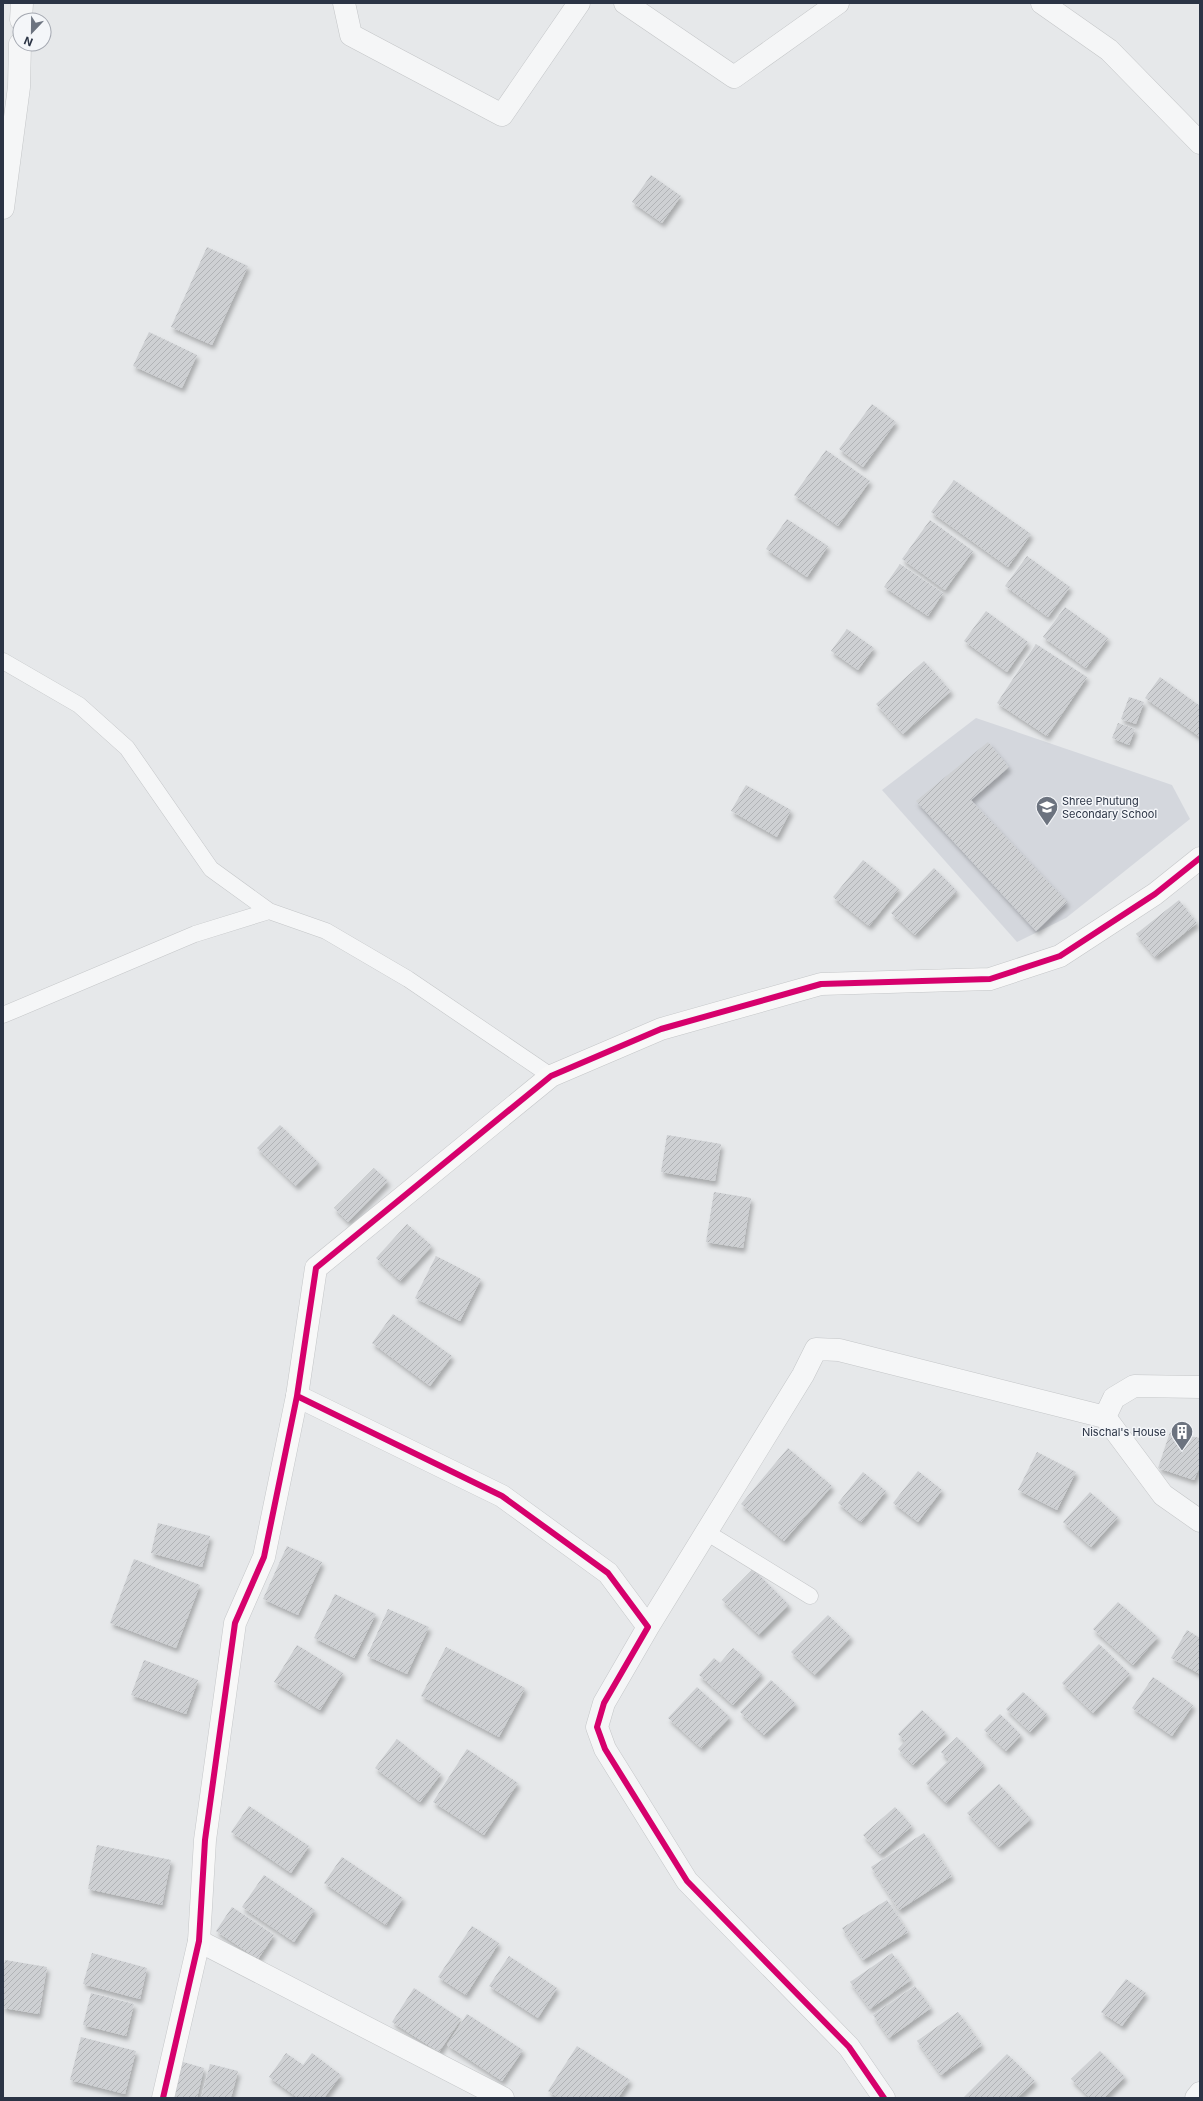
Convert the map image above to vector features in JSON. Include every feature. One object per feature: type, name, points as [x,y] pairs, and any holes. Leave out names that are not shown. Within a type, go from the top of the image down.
[{"type":"street","points":[[344,3],[351,35],[502,115],[579,3]]},
{"type":"street","points":[[625,3],[734,77],[838,3]]},
{"type":"street","points":[[1042,3],[1109,50],[1200,143]]},
{"type":"street","points":[[3,208],[18,87],[20,52]]},
{"type":"street","points":[[162,2098],[199,1941],[205,1840],[234,1623],[264,1557],[297,1396],[316,1268],[551,1076],[661,1028],[822,984],[990,979],[1046,961],[1060,956],[1155,894],[1200,858]]},
{"type":"street","points":[[884,2098],[849,2047],[687,1881],[605,1749],[596,1727],[604,1703],[648,1627],[803,1375],[816,1349],[840,1350],[1104,1417],[1163,1495],[1200,1521]]},
{"type":"street","points":[[1104,1417],[1114,1398],[1134,1386],[1200,1387]]},
{"type":"street","points":[[297,1396],[502,1496],[608,1573],[648,1627]]},
{"type":"street","points":[[199,1941],[503,2098]]},
{"type":"street","points":[[1196,2098],[1200,2093]]},
{"type":"lane","points":[[3,661],[78,705],[127,748],[211,868],[269,911],[326,931],[408,979],[551,1076]]},
{"type":"lane","points":[[3,1015],[195,934],[269,911]]},
{"type":"lane","points":[[706,1532],[810,1596]]},
{"type":"shaded area","name":"Shree Phutung Secondary School","points":[[976,718],[1172,785],[1190,819],[1066,918],[1017,942],[882,790]]},
{"type":"building","points":[[651,175],[681,196],[662,223],[632,202]]},
{"type":"building","points":[[207,247],[248,266],[212,345],[171,327]]},
{"type":"building","points":[[149,332],[197,355],[182,388],[133,366]]},
{"type":"building","points":[[872,404],[896,422],[863,467],[839,449]]},
{"type":"building","points":[[826,450],[870,481],[838,526],[794,495]]},
{"type":"building","points":[[954,480],[1031,534],[1008,567],[931,512]]},
{"type":"building","points":[[787,519],[828,546],[807,577],[766,549]]},
{"type":"building","points":[[930,520],[973,551],[945,590],[902,559]]},
{"type":"building","points":[[1027,556],[1070,587],[1048,617],[1005,586]]},
{"type":"building","points":[[900,564],[943,593],[928,616],[884,587]]},
{"type":"building","points":[[1065,607],[1108,638],[1086,668],[1043,637]]},
{"type":"building","points":[[986,611],[1028,642],[1007,672],[964,641]]},
{"type":"building","points":[[847,629],[874,648],[858,670],[831,651]]},
{"type":"building","points":[[1036,644],[1087,677],[1047,736],[997,703]]},
{"type":"building","points":[[924,661],[951,691],[903,734],[876,704]]},
{"type":"building","points":[[1160,677],[1200,706],[1200,737],[1145,698]]},
{"type":"building","points":[[1129,697],[1144,702],[1136,724],[1121,719]]},
{"type":"building","points":[[1118,723],[1135,729],[1129,745],[1112,738]]},
{"type":"building","points":[[988,742],[1009,767],[971,800],[1067,902],[1036,931],[916,801]]},
{"type":"building","points":[[746,785],[791,810],[777,837],[731,811]]},
{"type":"building","points":[[863,860],[899,889],[869,926],[833,897]]},
{"type":"building","points":[[934,868],[957,891],[915,935],[891,913]]},
{"type":"building","points":[[1179,900],[1197,923],[1155,957],[1136,934]]},
{"type":"building","points":[[280,1125],[319,1163],[296,1186],[257,1148]]},
{"type":"building","points":[[667,1135],[721,1144],[715,1181],[661,1172]]},
{"type":"building","points":[[374,1168],[388,1181],[348,1222],[334,1208]]},
{"type":"building","points":[[714,1192],[751,1198],[743,1248],[706,1242]]},
{"type":"building","points":[[407,1224],[432,1246],[400,1281],[376,1258]]},
{"type":"building","points":[[436,1256],[481,1279],[460,1321],[415,1298]]},
{"type":"building","points":[[393,1314],[452,1356],[430,1386],[372,1343]]},
{"type":"building","name":"Nischal's House","points":[[1170,1432],[1200,1438],[1200,1466],[1194,1480],[1158,1468]]},
{"type":"building","points":[[788,1448],[832,1486],[784,1541],[741,1504]]},
{"type":"building","points":[[1037,1452],[1076,1472],[1057,1510],[1018,1490]]},
{"type":"building","points":[[918,1471],[942,1490],[918,1522],[893,1503]]},
{"type":"building","points":[[863,1472],[886,1491],[861,1522],[838,1503]]},
{"type":"building","points":[[1090,1492],[1118,1517],[1091,1547],[1063,1522]]},
{"type":"building","points":[[158,1523],[210,1536],[202,1567],[151,1553]]},
{"type":"building","points":[[287,1546],[322,1562],[298,1615],[263,1599]]},
{"type":"building","points":[[134,1559],[200,1585],[176,1648],[110,1623]]},
{"type":"building","points":[[753,1569],[789,1605],[759,1635],[722,1600]]},
{"type":"building","points":[[335,1594],[376,1614],[354,1658],[314,1638]]},
{"type":"building","points":[[1118,1602],[1158,1637],[1133,1665],[1093,1629]]},
{"type":"building","points":[[388,1609],[429,1627],[407,1674],[367,1656]]},
{"type":"building","points":[[828,1615],[851,1637],[815,1675],[791,1652]]},
{"type":"building","points":[[1187,1630],[1200,1638],[1200,1674],[1171,1658]]},
{"type":"building","points":[[1099,1644],[1130,1674],[1093,1713],[1062,1683]]},
{"type":"building","points":[[297,1645],[343,1673],[320,1710],[274,1682]]},
{"type":"building","points":[[446,1647],[525,1688],[499,1737],[421,1696]]},
{"type":"building","points":[[733,1648],[762,1674],[733,1705],[699,1675],[714,1658],[720,1663]]},
{"type":"building","points":[[144,1660],[198,1680],[186,1714],[131,1695]]},
{"type":"building","points":[[1153,1677],[1193,1705],[1172,1736],[1132,1708]]},
{"type":"building","points":[[771,1680],[796,1704],[764,1735],[740,1712]]},
{"type":"building","points":[[697,1687],[730,1717],[701,1748],[668,1718]]},
{"type":"building","points":[[1023,1692],[1047,1714],[1030,1732],[1006,1709]]},
{"type":"building","points":[[922,1710],[946,1733],[913,1765],[898,1749],[905,1741],[898,1734]]},
{"type":"building","points":[[1000,1714],[1021,1735],[1006,1751],[984,1730]]},
{"type":"building","points":[[957,1737],[984,1765],[946,1803],[926,1783],[949,1760],[941,1752]]},
{"type":"building","points":[[397,1739],[441,1774],[420,1802],[375,1768]]},
{"type":"building","points":[[467,1749],[518,1783],[484,1835],[433,1802]]},
{"type":"building","points":[[999,1784],[1031,1819],[999,1847],[967,1813]]},
{"type":"building","points":[[249,1806],[309,1846],[291,1873],[231,1832]]},
{"type":"building","points":[[895,1807],[912,1826],[880,1854],[863,1835]]},
{"type":"building","points":[[924,1833],[952,1876],[899,1910],[871,1867]]},
{"type":"building","points":[[97,1845],[171,1860],[162,1905],[88,1889]]},
{"type":"building","points":[[342,1857],[403,1898],[386,1925],[324,1883]]},
{"type":"building","points":[[264,1875],[315,1910],[294,1942],[242,1907]]},
{"type":"building","points":[[887,1900],[908,1932],[863,1960],[842,1928]]},
{"type":"building","points":[[232,1907],[274,1935],[258,1959],[216,1931]]},
{"type":"building","points":[[472,1926],[499,1943],[466,1995],[438,1977]]},
{"type":"building","points":[[92,1953],[147,1968],[140,1999],[83,1984]]},
{"type":"building","points":[[892,1953],[911,1980],[870,2009],[850,1982]]},
{"type":"building","points":[[509,1956],[557,1988],[538,2018],[489,1986]]},
{"type":"building","points":[[5,1960],[47,1967],[39,2014],[3,2008],[3,1973]]},
{"type":"building","points":[[1126,1979],[1146,1993],[1122,2026],[1101,2012]]},
{"type":"building","points":[[915,1986],[931,2008],[889,2038],[873,2015]]},
{"type":"building","points":[[414,1988],[461,2019],[439,2052],[392,2022]]},
{"type":"building","points":[[91,1993],[134,2004],[126,2036],[83,2025]]},
{"type":"building","points":[[958,2012],[982,2045],[941,2075],[917,2041]]},
{"type":"building","points":[[467,2014],[523,2050],[502,2081],[447,2045]]},
{"type":"building","points":[[81,2037],[136,2051],[125,2094],[70,2080]]},
{"type":"building","points":[[577,2046],[630,2080],[618,2098],[559,2098],[548,2091]]},
{"type":"building","points":[[1100,2051],[1125,2077],[1104,2098],[1090,2098],[1071,2079]]},
{"type":"building","points":[[286,2053],[303,2065],[312,2053],[341,2075],[324,2098],[298,2098],[269,2077]]},
{"type":"building","points":[[1007,2054],[1035,2081],[1017,2098],[963,2098]]},
{"type":"building","points":[[183,2062],[204,2068],[197,2098],[173,2098]]},
{"type":"building","points":[[210,2064],[238,2071],[231,2098],[201,2098]]},
{"type":"cycle path","points":[[163,2098],[199,1941],[205,1840],[235,1623],[264,1557],[297,1396],[316,1268],[551,1076],[661,1029],[821,984],[990,979],[1060,956],[1155,894],[1200,858]]},
{"type":"cycle path","points":[[297,1396],[502,1496],[608,1573],[648,1627],[604,1703],[597,1727],[605,1749],[687,1881],[849,2047],[884,2098]]},
{"type":"place","name":"Shree Phutung Secondary School","points":[[1047,826]]},
{"type":"place","name":"Nischal's House","points":[[1182,1452]]}]
